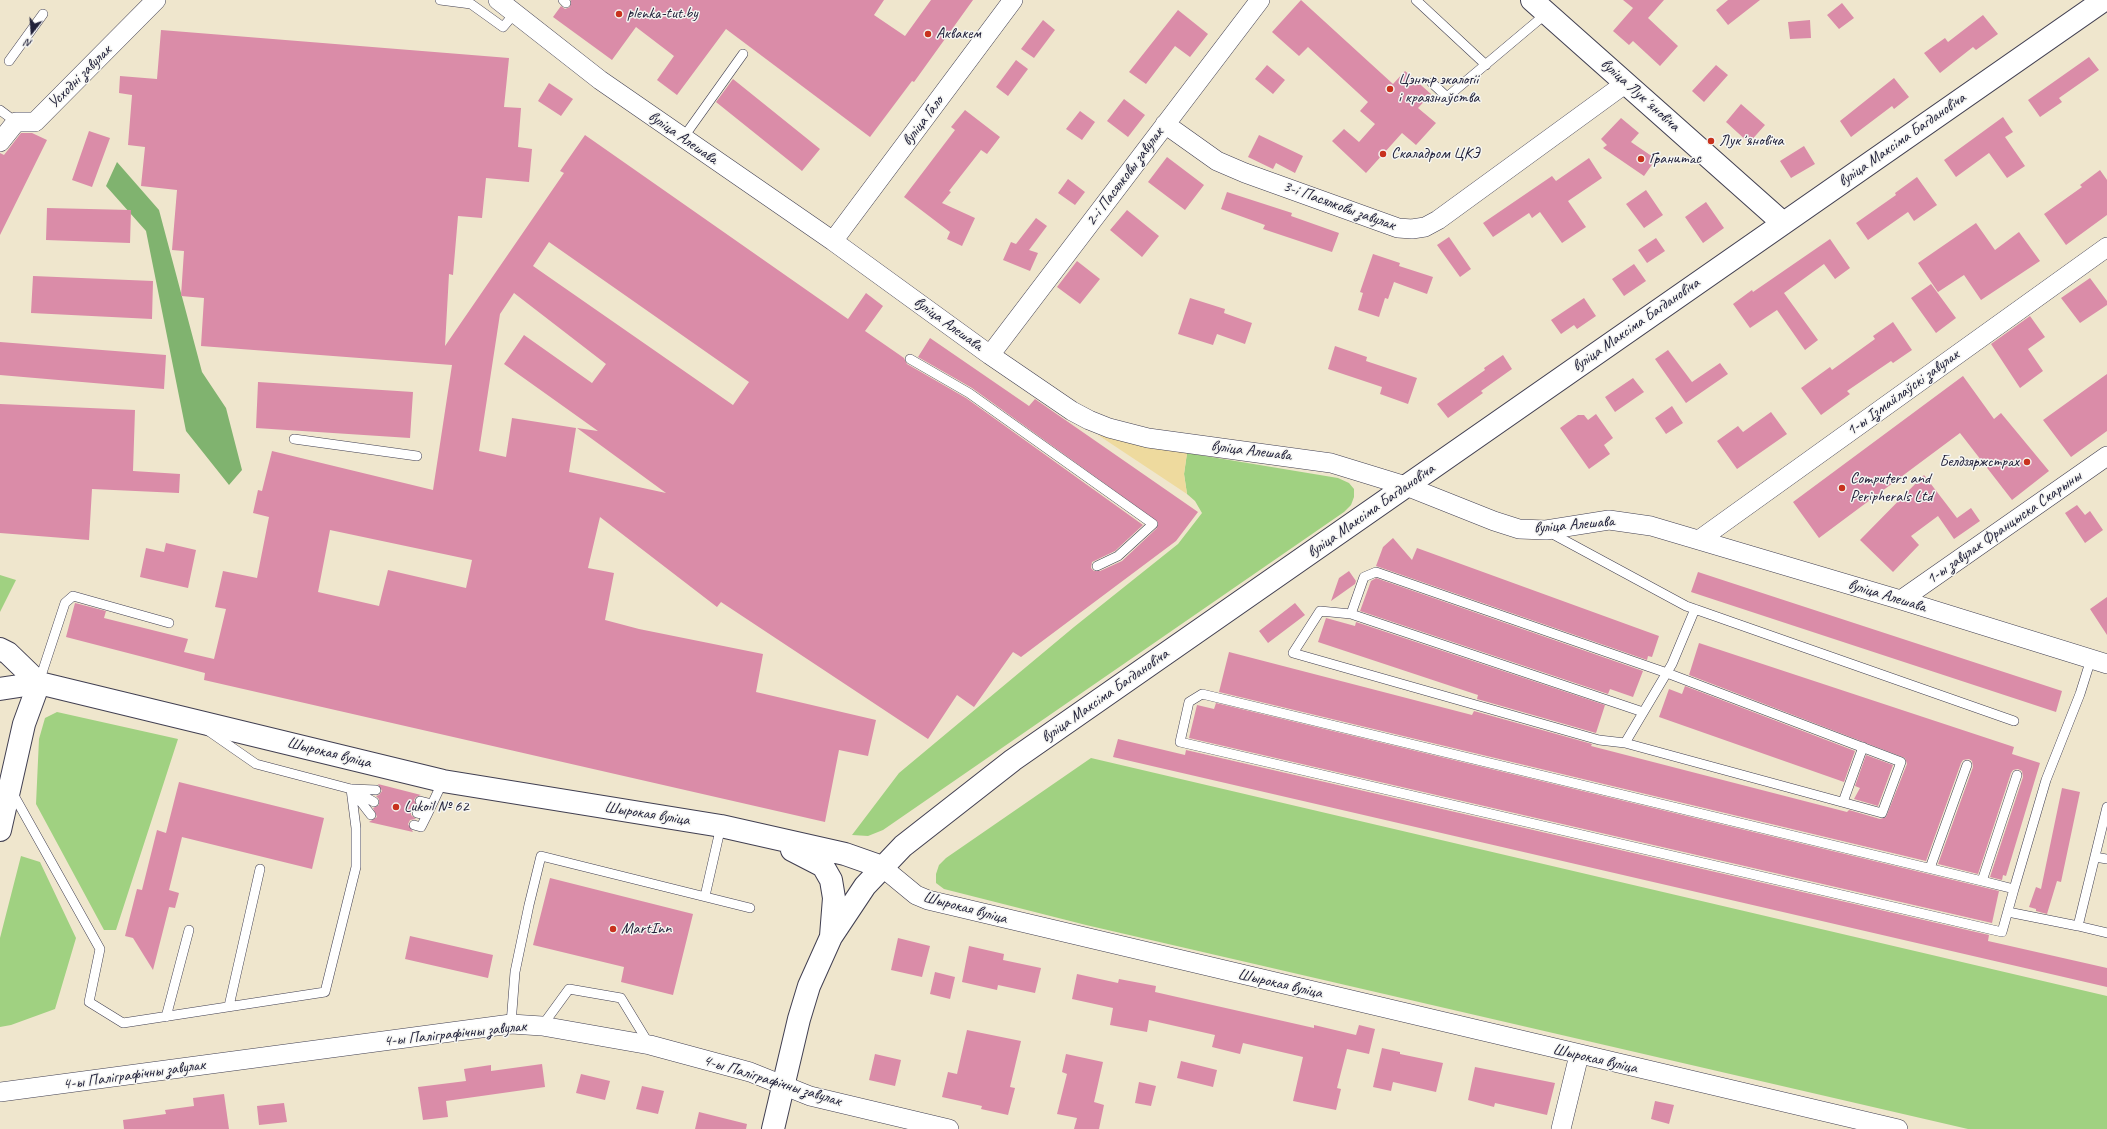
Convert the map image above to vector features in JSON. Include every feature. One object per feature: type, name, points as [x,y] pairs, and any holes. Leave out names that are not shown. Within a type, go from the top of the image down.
[{"type":"main road","name":"вуліца Максіма Багдановіча","points":[[773,1129],[809,986],[831,937],[865,886],[922,831],[1013,760],[2104,0]]},
{"type":"main road","name":"вуліца Лукʼяновіча","points":[[1539,7],[1783,223]]},
{"type":"main road","points":[[0,649],[8,653],[39,683],[24,724],[0,830]]},
{"type":"main road","name":"Шырокая вуліца","points":[[0,689],[39,683],[443,781],[721,826],[845,854],[882,868]]},
{"type":"main road","points":[[766,836],[823,866],[831,880],[834,898],[831,937]]},
{"type":"street","name":"Усходні завулак","points":[[16,122],[35,122],[155,0]]},
{"type":"street","name":"вуліца Гало","points":[[832,241],[1013,0]]},
{"type":"street","name":"2-і Пасялковы завулак","points":[[990,355],[1260,0]]},
{"type":"street","name":"вуліца Алешава","points":[[509,5],[600,80],[832,241],[990,355],[1072,411],[1109,428],[1148,438],[1331,463],[1406,486],[1508,526],[1531,530],[1546,530],[1609,520],[1620,520],[1651,526],[1901,600],[2099,662]]},
{"type":"street","name":"3-і Пасялковы завулак","points":[[1165,124],[1217,161],[1238,170],[1398,228],[1412,229],[1425,227],[1438,220],[1626,83]]},
{"type":"street","points":[[0,142],[16,122]]},
{"type":"street","name":"1-ы Ізмайлаўскі завулак","points":[[1699,540],[2107,247]]},
{"type":"street","name":"1-ы завулак Францыска Скарыны","points":[[1901,600],[2107,456]]},
{"type":"street","name":"Шырокая вуліца","points":[[882,868],[916,895],[928,900],[1579,1055],[1898,1129]]},
{"type":"street","name":"4-ы Паліграфічны завулак","points":[[0,1092],[511,1024],[542,1026],[650,1045],[750,1072],[810,1096],[948,1129]]},
{"type":"street","points":[[1560,1129],[1579,1055]]},
{"type":"lane","points":[[440,0],[471,2],[503,27],[509,5]]},
{"type":"lane","points":[[1416,0],[1486,65]]},
{"type":"lane","points":[[1432,83],[1447,97],[1486,65],[1539,7]]},
{"type":"lane","points":[[9,61],[43,14]]},
{"type":"lane","points":[[683,138],[743,54]]},
{"type":"lane","points":[[0,110],[16,122]]},
{"type":"lane","points":[[910,359],[969,393],[1153,524],[1118,556],[1097,566]]},
{"type":"lane","points":[[294,439],[417,456]]},
{"type":"lane","points":[[1546,530],[1686,606],[2014,721]]},
{"type":"lane","points":[[1351,614],[1364,577],[1376,572],[1667,673],[1901,762],[1882,813],[1625,743],[1599,740],[1293,653],[1320,611],[1351,614],[1643,712]]},
{"type":"lane","points":[[39,683],[65,603],[73,596],[169,623]]},
{"type":"lane","points":[[1625,743],[1667,673],[1695,609]]},
{"type":"lane","points":[[2014,888],[1202,694],[1190,702],[1180,742],[2002,932],[2046,780],[2080,694],[2099,662]]},
{"type":"lane","points":[[191,719],[256,764],[351,789],[376,790]]},
{"type":"lane","points":[[1844,802],[1863,747]]},
{"type":"lane","points":[[1930,868],[1967,765]]},
{"type":"lane","points":[[1982,881],[2017,775]]},
{"type":"lane","points":[[414,825],[421,827],[443,781]]},
{"type":"lane","points":[[10,788],[100,949],[89,1002],[123,1023],[325,992],[356,867],[356,828],[351,789]]},
{"type":"lane","points":[[351,789],[374,802]]},
{"type":"lane","points":[[351,789],[371,815]]},
{"type":"lane","points":[[420,801],[432,804]]},
{"type":"lane","points":[[2078,926],[2107,807]]},
{"type":"lane","points":[[417,812],[427,815]]},
{"type":"lane","points":[[704,896],[721,826]]},
{"type":"lane","points":[[511,1024],[516,972],[528,906],[541,856],[750,908]]},
{"type":"lane","points":[[2095,857],[2107,860]]},
{"type":"lane","points":[[229,1006],[260,869]]},
{"type":"lane","points":[[2008,912],[2107,933]]},
{"type":"lane","points":[[166,1016],[189,930]]},
{"type":"lane","points":[[542,1026],[569,989],[622,998],[650,1045]]},
{"type":"green space","points":[[117,162],[159,210],[202,372],[226,408],[242,470],[229,485],[186,431],[146,231],[106,186]]},
{"type":"green space","points":[[1187,453],[1338,478],[1349,483],[1354,489],[1354,497],[1351,505],[1344,512],[883,830],[868,836],[852,835],[899,773],[1074,627],[1178,544],[1202,513],[1195,501],[1187,494],[1184,474]]},
{"type":"green space","points":[[0,575],[16,580],[0,612]]},
{"type":"green space","points":[[57,712],[178,739],[116,930],[104,930],[36,804],[39,739],[45,718]]},
{"type":"green space","points":[[1091,758],[2107,996],[2107,1129],[1968,1129],[1086,925],[944,889],[936,883],[936,874],[939,865],[946,858]]},
{"type":"green space","points":[[21,856],[40,862],[76,938],[55,1009],[11,1025],[0,1027],[0,938]]},
{"type":"sand","points":[[1098,435],[1187,453],[1184,474],[1187,494]]},
{"type":"building","points":[[571,0],[884,0],[874,15],[905,36],[931,0],[973,0],[914,82],[912,81],[870,137],[726,29],[677,95],[657,80],[674,56],[636,27],[612,60],[553,17],[561,6],[565,9],[570,7]]},
{"type":"building","name":"Цэнтр экалогіі і краязнаўства","points":[[1301,0],[1393,84],[1405,71],[1431,94],[1418,108],[1436,123],[1416,145],[1402,133],[1366,173],[1332,141],[1344,129],[1359,142],[1375,124],[1360,111],[1368,102],[1308,47],[1299,56],[1272,32]]},
{"type":"building","points":[[1623,0],[1664,0],[1648,18],[1678,46],[1660,66],[1633,41],[1629,45],[1613,31],[1633,8]]},
{"type":"building","points":[[1728,0],[1760,0],[1728,25],[1716,10]]},
{"type":"building","points":[[1842,3],[1854,18],[1839,29],[1827,15]]},
{"type":"building","points":[[1178,10],[1208,34],[1190,57],[1175,46],[1146,84],[1129,72]]},
{"type":"building","points":[[1983,15],[1998,34],[1976,50],[1973,47],[1940,73],[1924,53],[1945,38],[1948,42]]},
{"type":"building","points":[[1043,20],[1055,30],[1034,58],[1021,49]]},
{"type":"building","points":[[1810,20],[1811,38],[1790,39],[1788,22]]},
{"type":"building","points":[[161,30],[509,58],[504,107],[521,108],[518,147],[532,149],[529,182],[486,178],[482,218],[458,216],[453,275],[449,274],[445,346],[564,173],[560,171],[585,135],[848,319],[866,293],[883,306],[865,331],[904,358],[907,364],[966,398],[1143,525],[1115,551],[1092,562],[1091,568],[1094,571],[1100,571],[1122,561],[1157,528],[1158,522],[972,388],[918,357],[930,338],[1029,406],[1035,399],[1198,512],[1176,541],[1021,657],[1013,652],[974,707],[957,695],[928,739],[721,602],[717,607],[600,517],[588,568],[614,573],[605,620],[639,629],[763,654],[756,692],[876,720],[868,756],[839,750],[825,822],[204,680],[205,673],[66,637],[75,603],[106,611],[104,618],[188,639],[184,652],[214,659],[226,609],[215,607],[223,571],[257,578],[269,517],[253,513],[258,490],[262,491],[272,451],[433,490],[452,365],[201,346],[204,298],[181,296],[184,251],[172,250],[177,190],[141,186],[145,147],[128,145],[132,95],[119,93],[120,76],[157,79]],"holes":[[[549,242],[749,382],[733,405],[533,266]],[[514,293],[606,364],[592,383],[524,335],[504,364],[598,431],[577,428],[666,493],[569,472],[576,428],[512,418],[506,457],[479,451],[500,314]],[[330,530],[472,560],[466,588],[388,570],[379,606],[318,592]]]},
{"type":"building","points":[[2089,57],[2099,70],[2059,98],[2062,102],[2040,117],[2028,100]]},
{"type":"building","points":[[1016,60],[1028,69],[1008,96],[996,87]]},
{"type":"building","points":[[1267,65],[1285,80],[1273,94],[1255,79]]},
{"type":"building","points":[[1716,65],[1728,75],[1704,102],[1692,91]]},
{"type":"building","points":[[1894,78],[1909,97],[1894,109],[1892,106],[1851,137],[1840,121]]},
{"type":"building","points":[[733,79],[820,149],[802,171],[716,102]]},
{"type":"building","points":[[549,83],[573,99],[561,116],[538,101]]},
{"type":"building","points":[[1124,99],[1145,115],[1128,137],[1107,121]]},
{"type":"building","points":[[1741,104],[1765,125],[1749,143],[1726,122]]},
{"type":"building","points":[[965,110],[1000,137],[987,154],[981,150],[949,191],[951,192],[942,203],[975,218],[962,246],[947,239],[950,232],[904,197],[955,130],[951,127]]},
{"type":"building","points":[[1080,111],[1095,122],[1082,140],[1066,129]]},
{"type":"building","points":[[2003,117],[2013,132],[2005,137],[2025,166],[2007,178],[1989,153],[1956,177],[1944,160]]},
{"type":"building","points":[[1621,118],[1639,133],[1631,142],[1656,159],[1644,176],[1603,148],[1607,145],[1601,139]]},
{"type":"building","points":[[89,131],[110,138],[92,187],[72,180]]},
{"type":"building","points":[[21,133],[32,133],[47,140],[0,235],[0,153],[4,155]]},
{"type":"building","points":[[1259,135],[1303,156],[1295,173],[1276,163],[1273,169],[1248,157]]},
{"type":"building","points":[[1804,146],[1815,164],[1791,178],[1780,161]]},
{"type":"building","points":[[1167,157],[1204,185],[1185,210],[1148,182]]},
{"type":"building","points":[[1589,158],[1602,178],[1568,201],[1586,227],[1562,243],[1540,212],[1532,218],[1529,213],[1493,237],[1483,223],[1552,176],[1556,181]]},
{"type":"building","points":[[2100,170],[2107,180],[2107,215],[2066,245],[2044,214],[2082,187],[2080,185]]},
{"type":"building","points":[[1917,177],[1937,205],[1914,221],[1908,212],[1868,240],[1856,223],[1896,195],[1895,193]]},
{"type":"building","points":[[1068,179],[1085,192],[1075,205],[1058,193]]},
{"type":"building","points":[[1646,190],[1663,215],[1644,228],[1626,204]]},
{"type":"building","points":[[1227,192],[1292,213],[1291,216],[1339,233],[1332,252],[1263,229],[1265,225],[1221,209]]},
{"type":"building","points":[[1706,202],[1724,228],[1703,243],[1685,217]]},
{"type":"building","points":[[47,208],[131,210],[130,243],[46,240]]},
{"type":"building","points":[[1127,210],[1159,236],[1142,257],[1110,230]]},
{"type":"building","points":[[1036,218],[1047,226],[1029,250],[1038,253],[1030,271],[1003,260],[1011,242],[1016,244]]},
{"type":"building","points":[[1976,223],[1995,250],[2019,232],[2040,261],[1981,300],[1964,275],[1938,292],[1918,263]]},
{"type":"building","points":[[1449,237],[1471,269],[1460,277],[1437,245]]},
{"type":"building","points":[[1656,238],[1665,251],[1647,263],[1638,250]]},
{"type":"building","points":[[1830,239],[1850,268],[1835,279],[1824,264],[1784,293],[1818,340],[1805,350],[1777,310],[1750,328],[1733,304]]},
{"type":"building","points":[[1373,254],[1400,263],[1399,266],[1433,277],[1427,294],[1394,282],[1388,299],[1385,298],[1379,317],[1358,310],[1363,293],[1360,292]]},
{"type":"building","points":[[1077,261],[1100,279],[1080,304],[1057,287]]},
{"type":"building","points":[[1634,264],[1646,281],[1624,296],[1612,279]]},
{"type":"building","points":[[33,276],[153,281],[152,319],[31,313]]},
{"type":"building","points":[[2090,278],[2107,301],[2107,305],[2080,323],[2061,298]]},
{"type":"building","points":[[1931,284],[1956,318],[1936,333],[1911,298]]},
{"type":"building","points":[[1190,298],[1225,309],[1224,313],[1252,323],[1245,344],[1217,334],[1213,345],[1178,334]]},
{"type":"building","points":[[1584,298],[1596,316],[1577,329],[1574,325],[1561,334],[1551,320]]},
{"type":"building","points":[[2030,316],[2045,337],[2028,349],[2043,371],[2020,388],[1991,344]]},
{"type":"building","points":[[1893,322],[1912,350],[1893,363],[1891,361],[1847,391],[1850,394],[1821,415],[1801,388],[1830,367],[1832,370],[1875,339],[1873,336]]},
{"type":"building","points":[[0,342],[166,355],[164,389],[0,375]]},
{"type":"building","points":[[1335,346],[1367,357],[1366,361],[1417,378],[1408,404],[1380,394],[1382,387],[1328,369]]},
{"type":"building","points":[[1668,350],[1692,382],[1720,363],[1728,374],[1686,403],[1655,359]]},
{"type":"building","points":[[1503,355],[1512,369],[1481,391],[1483,393],[1448,418],[1437,404],[1485,370],[1484,368]]},
{"type":"building","points":[[2107,374],[2107,431],[2071,457],[2043,420]]},
{"type":"building","points":[[1963,376],[1994,419],[2001,413],[2049,471],[2012,500],[1960,433],[1819,538],[1793,502]]},
{"type":"building","points":[[1633,378],[1644,392],[1615,412],[1605,397]]},
{"type":"building","points":[[258,382],[413,392],[410,438],[256,428]]},
{"type":"building","points":[[0,404],[135,410],[133,471],[180,474],[179,493],[92,489],[89,540],[0,533]]},
{"type":"building","points":[[1672,406],[1683,423],[1666,434],[1655,418]]},
{"type":"building","points":[[1771,412],[1787,434],[1737,469],[1717,441],[1738,426],[1743,432]]},
{"type":"building","points":[[1596,414],[1613,438],[1604,445],[1610,454],[1589,469],[1560,428],[1578,415],[1584,415],[1588,420]]},
{"type":"building","points":[[1924,475],[1957,518],[1971,508],[1980,521],[1954,539],[1938,516],[1911,536],[1919,545],[1893,572],[1860,540]]},
{"type":"building","points":[[2077,505],[2085,515],[2090,511],[2103,530],[2085,543],[2065,513]]},
{"type":"building","points":[[1393,538],[1412,560],[1417,548],[1659,636],[1652,657],[1648,656],[1647,660],[1376,566],[1383,547]]},
{"type":"building","points":[[166,543],[196,550],[188,588],[140,577],[146,548],[164,552]]},
{"type":"building","points":[[1349,571],[1356,581],[1355,584],[1331,601],[1339,578]]},
{"type":"building","points":[[1698,572],[2062,691],[2056,712],[1691,592]]},
{"type":"building","points":[[1376,578],[1643,671],[1633,697],[1610,689],[1608,694],[1360,611],[1371,581]]},
{"type":"building","points":[[2107,597],[2107,635],[2090,609]]},
{"type":"building","points":[[1295,603],[1305,615],[1268,643],[1259,631]]},
{"type":"building","points":[[1326,618],[1355,626],[1356,622],[1605,705],[1596,733],[1477,699],[1478,695],[1318,642]]},
{"type":"building","points":[[1699,643],[2014,747],[2012,754],[2040,763],[2006,876],[2003,875],[2002,880],[1990,877],[2023,777],[2022,771],[2018,769],[2013,770],[2011,773],[1978,874],[1938,864],[1973,767],[1972,761],[1969,759],[1963,760],[1961,763],[1926,861],[1219,692],[1229,652],[1472,715],[1474,711],[1592,744],[1591,746],[1847,812],[1849,810],[1880,819],[1886,817],[1907,764],[1905,758],[1689,675]]},
{"type":"building","points":[[1685,686],[1855,751],[1844,782],[1659,717],[1669,689],[1682,694]]},
{"type":"building","points":[[1216,703],[1999,891],[1992,923],[1189,738],[1197,705],[1214,709]]},
{"type":"building","points":[[1118,739],[1185,755],[1186,750],[1989,935],[1988,941],[2107,968],[2107,987],[1113,757]]},
{"type":"building","points":[[1866,755],[1893,765],[1878,806],[1854,799],[1860,788],[1855,786]]},
{"type":"building","points":[[179,782],[324,818],[312,869],[182,837],[169,890],[179,893],[175,908],[169,907],[153,970],[133,938],[125,936],[137,889],[142,890],[157,830],[166,833]]},
{"type":"building","name":"Lukoil № 62","points":[[378,784],[421,795],[416,797],[414,800],[419,807],[415,807],[411,811],[411,815],[416,819],[410,820],[408,824],[413,832],[369,822],[377,817],[373,808],[379,805],[379,799],[376,796],[382,791]]},
{"type":"building","points":[[2062,788],[2080,792],[2061,882],[2057,881],[2047,914],[2029,907],[2036,887],[2041,889]]},
{"type":"building","name":"MartInn","points":[[550,878],[693,914],[673,995],[621,982],[624,967],[533,945]]},
{"type":"building","points":[[410,936],[493,955],[488,978],[405,959]]},
{"type":"building","points":[[898,938],[930,946],[922,977],[891,970]]},
{"type":"building","points":[[969,946],[1004,954],[1003,960],[1041,968],[1035,993],[998,985],[997,990],[962,982]]},
{"type":"building","points":[[935,972],[955,977],[950,999],[930,994]]},
{"type":"building","points":[[1077,974],[1118,983],[1119,979],[1156,986],[1155,992],[1314,1028],[1314,1025],[1356,1035],[1359,1025],[1375,1029],[1369,1054],[1347,1049],[1337,1088],[1341,1089],[1336,1110],[1293,1101],[1303,1057],[1243,1043],[1240,1054],[1212,1047],[1215,1035],[1149,1020],[1147,1032],[1110,1025],[1113,1008],[1072,999]]},
{"type":"building","points":[[967,1030],[1021,1041],[1010,1087],[1015,1088],[1008,1115],[981,1109],[982,1106],[942,1097],[948,1072],[957,1074]]},
{"type":"building","points":[[1382,1048],[1400,1052],[1400,1054],[1443,1063],[1436,1092],[1393,1082],[1391,1091],[1373,1087]]},
{"type":"building","points":[[875,1054],[901,1060],[895,1086],[869,1080]]},
{"type":"building","points":[[1066,1054],[1103,1062],[1094,1102],[1104,1105],[1099,1129],[1074,1129],[1077,1118],[1057,1114],[1067,1074],[1062,1072]]},
{"type":"building","points":[[1181,1061],[1217,1070],[1213,1087],[1177,1078]]},
{"type":"building","points":[[542,1064],[545,1087],[446,1101],[448,1117],[423,1120],[418,1087],[466,1081],[464,1069],[491,1065],[491,1071]]},
{"type":"building","points":[[1475,1067],[1555,1083],[1547,1115],[1495,1103],[1494,1107],[1468,1100]]},
{"type":"building","points":[[581,1074],[610,1081],[605,1100],[576,1093]]},
{"type":"building","points":[[1139,1082],[1156,1086],[1151,1106],[1135,1103]]},
{"type":"building","points":[[642,1086],[664,1091],[658,1114],[636,1109]]},
{"type":"building","points":[[224,1094],[229,1129],[124,1129],[123,1120],[166,1114],[165,1110],[194,1106],[193,1098]]},
{"type":"building","points":[[1655,1101],[1674,1105],[1669,1124],[1651,1119]]},
{"type":"building","points":[[284,1103],[287,1122],[259,1125],[257,1106]]},
{"type":"building","points":[[699,1112],[747,1124],[746,1129],[695,1129]]},
{"type":"place","name":"plenka-tut.by","points":[[619,14]]},
{"type":"place","name":"Аквакем","points":[[928,34]]},
{"type":"place","name":"Цэнтр экалогіі і краязнаўства","points":[[1390,89]]},
{"type":"place","name":"Лукʼяновіча","points":[[1711,141]]},
{"type":"place","name":"Скаладром ЦКЭ","points":[[1383,154]]},
{"type":"place","name":"Гранитас","points":[[1641,159]]},
{"type":"place","name":"Белдзяржстрах","points":[[2027,462]]},
{"type":"place","name":"Computers and Peripherals Ltd","points":[[1842,488]]},
{"type":"place","name":"Lukoil № 62","points":[[396,807]]},
{"type":"place","name":"MartInn","points":[[613,929]]}]
